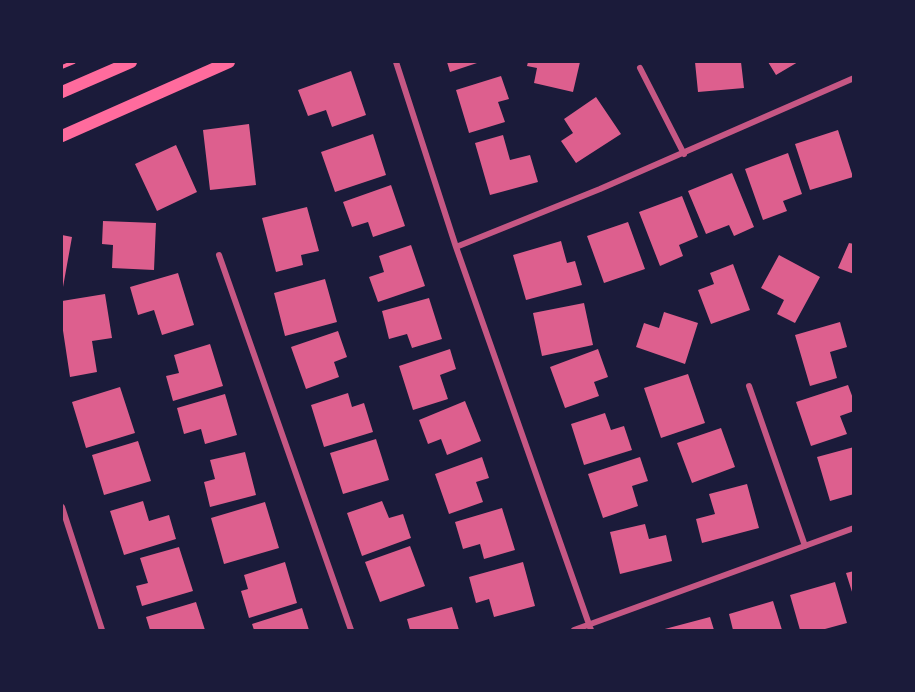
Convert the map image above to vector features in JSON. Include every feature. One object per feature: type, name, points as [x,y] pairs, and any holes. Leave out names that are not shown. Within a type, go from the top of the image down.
[{"type":"main road","points":[[62,92],[131,62]]},
{"type":"main road","points":[[62,136],[229,62]]},
{"type":"street","points":[[396,62],[456,247],[590,627]]},
{"type":"street","points":[[640,68],[684,154]]},
{"type":"street","points":[[456,247],[684,154],[854,78]]},
{"type":"street","points":[[219,255],[351,630]]},
{"type":"street","points":[[749,387],[805,546]]},
{"type":"street","points":[[62,507],[102,630]]},
{"type":"street","points":[[574,630],[590,627],[854,528]]},
{"type":"path","points":[[62,67],[74,62]]},
{"type":"building","points":[[447,62],[480,62],[450,72]]},
{"type":"building","points":[[528,62],[580,62],[573,92],[534,83],[537,68],[527,66]]},
{"type":"building","points":[[695,62],[741,62],[744,88],[698,92]]},
{"type":"building","points":[[768,62],[798,62],[776,75]]},
{"type":"building","points":[[351,71],[366,115],[332,127],[326,110],[308,116],[298,90]]},
{"type":"building","points":[[501,76],[509,99],[498,102],[505,122],[469,133],[456,90]]},
{"type":"building","points":[[596,97],[621,134],[576,163],[561,141],[573,133],[564,119]]},
{"type":"building","points":[[249,124],[256,185],[210,190],[203,130]]},
{"type":"building","points":[[838,130],[853,177],[810,190],[795,144]]},
{"type":"building","points":[[373,134],[386,175],[335,192],[321,152]]},
{"type":"building","points":[[503,135],[510,160],[530,155],[538,182],[490,195],[475,143]]},
{"type":"building","points":[[176,145],[197,192],[157,211],[135,164]]},
{"type":"building","points":[[788,153],[802,194],[783,201],[787,211],[763,220],[745,169]]},
{"type":"building","points":[[732,173],[754,227],[734,236],[729,225],[706,234],[688,191]]},
{"type":"building","points":[[391,185],[405,226],[373,237],[368,222],[352,227],[343,202]]},
{"type":"building","points":[[682,196],[698,237],[679,245],[683,256],[660,266],[639,212]]},
{"type":"building","points":[[307,207],[319,251],[301,255],[303,265],[276,272],[262,218]]},
{"type":"building","points":[[103,221],[156,223],[154,270],[112,268],[113,245],[102,244]]},
{"type":"building","points":[[628,222],[645,269],[604,283],[587,236]]},
{"type":"building","points":[[62,235],[72,237],[63,287],[62,287]]},
{"type":"building","points":[[561,241],[567,263],[575,261],[582,285],[526,300],[513,255]]},
{"type":"building","points":[[849,243],[854,244],[854,274],[838,268]]},
{"type":"building","points":[[411,245],[425,286],[378,302],[369,277],[384,272],[379,256]]},
{"type":"building","points":[[779,255],[820,277],[795,323],[777,314],[784,300],[761,288]]},
{"type":"building","points":[[733,264],[750,310],[711,324],[698,290],[714,284],[710,273]]},
{"type":"building","points":[[178,273],[194,325],[162,335],[154,310],[138,315],[130,287]]},
{"type":"building","points":[[325,279],[337,322],[285,336],[274,293]]},
{"type":"building","points":[[105,294],[112,338],[92,341],[97,372],[70,377],[62,324],[62,301]]},
{"type":"building","points":[[429,298],[442,339],[412,348],[407,334],[389,339],[382,311]]},
{"type":"building","points":[[584,303],[593,345],[542,356],[533,313]]},
{"type":"building","points":[[664,312],[698,323],[685,364],[636,347],[644,323],[659,328]]},
{"type":"building","points":[[840,322],[847,347],[830,352],[837,378],[810,386],[795,335]]},
{"type":"building","points":[[338,331],[347,357],[334,362],[339,377],[306,389],[291,347]]},
{"type":"building","points":[[210,344],[223,386],[173,401],[166,376],[179,373],[174,355]]},
{"type":"building","points":[[450,349],[456,369],[440,375],[448,399],[413,410],[399,366]]},
{"type":"building","points":[[598,349],[608,377],[594,382],[599,396],[565,408],[550,367]]},
{"type":"building","points":[[688,374],[705,423],[661,438],[644,388]]},
{"type":"building","points":[[848,385],[854,401],[854,411],[840,416],[847,434],[811,446],[796,402]]},
{"type":"building","points":[[120,387],[135,433],[86,448],[72,402]]},
{"type":"building","points":[[348,393],[352,407],[364,403],[373,432],[324,447],[311,405]]},
{"type":"building","points":[[225,394],[237,435],[205,444],[201,429],[184,434],[177,408]]},
{"type":"building","points":[[465,401],[481,441],[447,455],[441,439],[428,444],[419,420]]},
{"type":"building","points":[[605,413],[611,430],[624,426],[632,450],[584,465],[571,424]]},
{"type":"building","points":[[721,428],[735,467],[692,483],[677,443]]},
{"type":"building","points":[[376,439],[389,480],[343,494],[330,453]]},
{"type":"building","points":[[138,441],[151,481],[104,495],[92,455]]},
{"type":"building","points":[[854,447],[854,494],[830,501],[817,457]]},
{"type":"building","points":[[245,452],[256,495],[210,507],[204,482],[215,479],[210,460]]},
{"type":"building","points":[[482,457],[489,478],[476,482],[483,502],[449,514],[435,474]]},
{"type":"building","points":[[640,457],[648,481],[632,486],[638,506],[603,518],[588,474]]},
{"type":"building","points":[[747,484],[759,528],[702,543],[696,519],[715,514],[709,494]]},
{"type":"building","points":[[143,501],[149,521],[169,515],[176,539],[124,555],[110,511]]},
{"type":"building","points":[[382,501],[389,518],[403,514],[411,538],[362,556],[347,513]]},
{"type":"building","points":[[265,502],[279,548],[224,564],[211,518]]},
{"type":"building","points":[[502,508],[515,550],[484,559],[480,544],[463,549],[455,522]]},
{"type":"building","points":[[645,524],[649,539],[666,535],[672,561],[620,574],[610,532]]},
{"type":"building","points":[[410,546],[425,586],[380,602],[365,562]]},
{"type":"building","points":[[179,547],[193,591],[142,606],[136,586],[148,583],[140,558]]},
{"type":"building","points":[[285,562],[297,603],[249,618],[241,591],[248,589],[244,575]]},
{"type":"building","points":[[523,562],[535,606],[494,617],[489,599],[476,603],[469,577]]},
{"type":"building","points":[[854,571],[854,595],[853,595],[846,573]]},
{"type":"building","points":[[835,582],[847,623],[825,630],[800,630],[790,595]]},
{"type":"building","points":[[773,601],[782,630],[733,630],[729,614]]},
{"type":"building","points":[[196,602],[205,630],[150,630],[146,617]]},
{"type":"building","points":[[452,607],[459,630],[410,630],[407,619]]},
{"type":"building","points":[[302,608],[309,630],[254,630],[252,624]]},
{"type":"building","points":[[710,617],[714,630],[661,630]]}]
